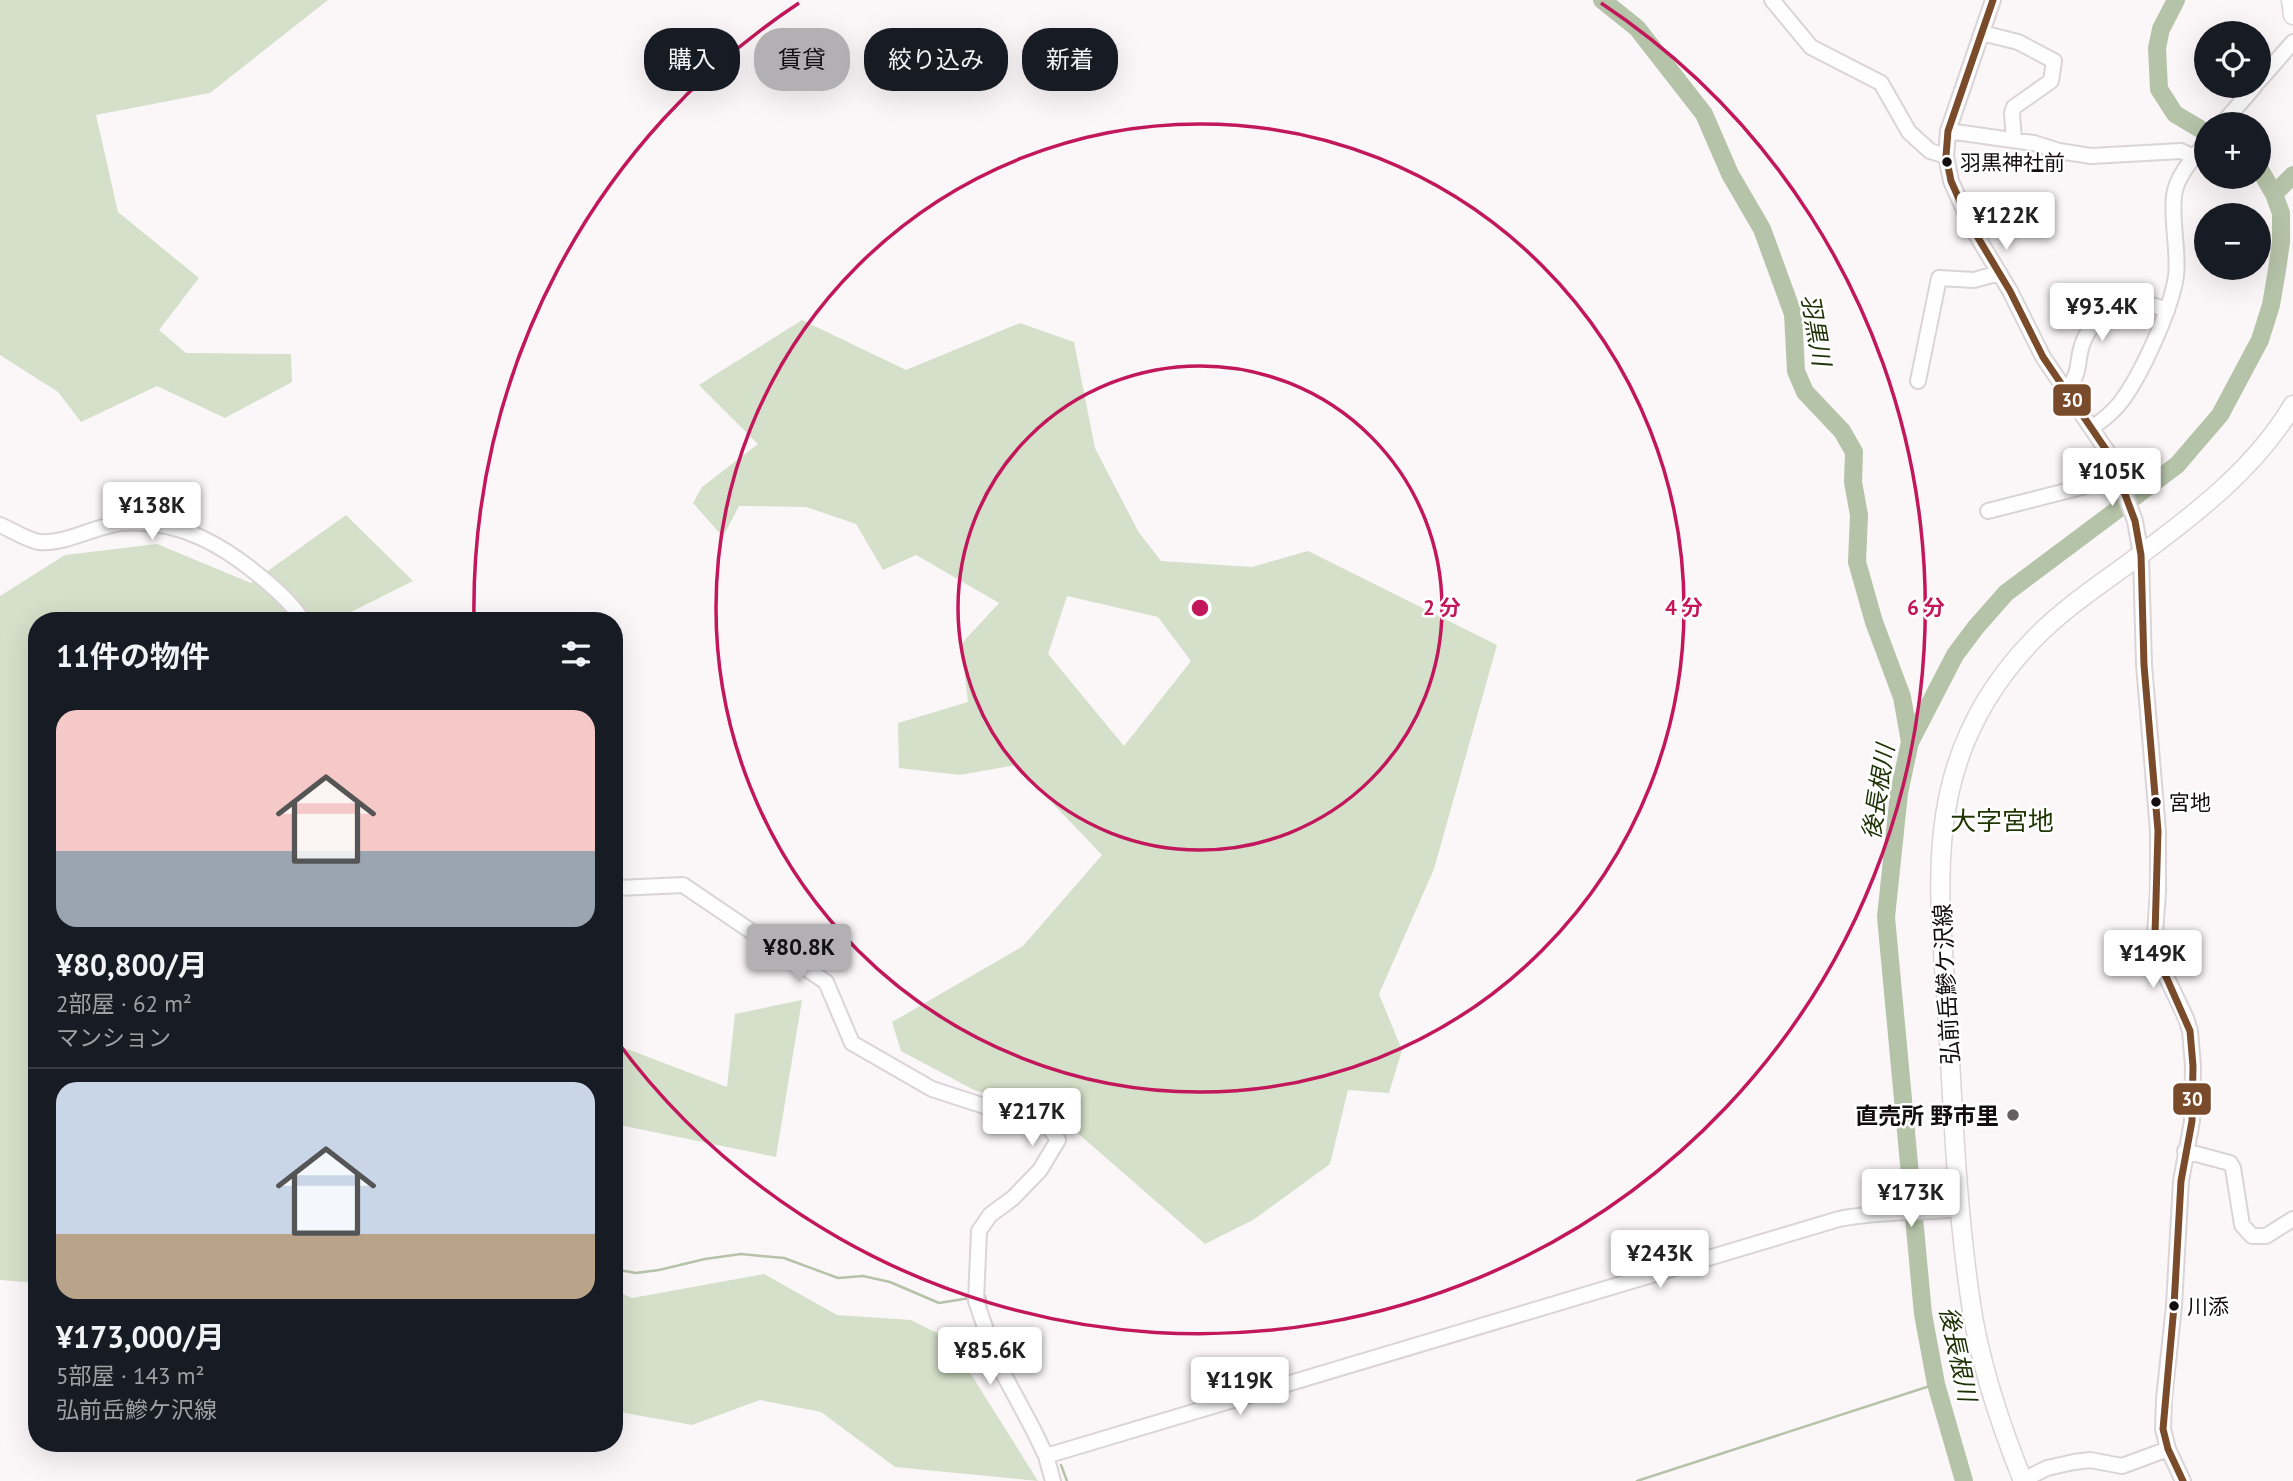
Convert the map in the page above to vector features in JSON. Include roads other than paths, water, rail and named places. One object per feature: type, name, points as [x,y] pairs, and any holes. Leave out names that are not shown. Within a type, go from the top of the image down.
[{"type":"main road","points":[[2291,0],[2293,15]]},
{"type":"main road","name":"弘前岳鰺ケ沢線","points":[[2022,1481],[1993,1402],[1971,1307],[1960,1209],[1941,889],[1946,814],[1955,772],[1978,713],[1999,681],[2034,639],[2092,589],[2141,555],[2237,475],[2271,438],[2293,405]]},
{"type":"street","points":[[1772,0],[1811,47],[1881,83],[1909,132],[1930,151],[1947,156]]},
{"type":"street","points":[[1993,0],[1948,131],[1947,156],[1951,181],[1961,207],[2043,357],[2092,427],[2121,479],[2135,521],[2141,555],[2144,665],[2158,820],[2155,934],[2164,972],[2186,1018],[2192,1049],[2192,1121],[2180,1181],[2174,1306],[2163,1429],[2168,1449],[2183,1481]]},
{"type":"street","points":[[1982,33],[2018,43],[2054,61],[2051,81],[2014,107],[2014,140]]},
{"type":"street","points":[[2271,67],[2293,42]]},
{"type":"street","points":[[2232,112],[2244,98]]},
{"type":"street","points":[[1948,131],[2034,143],[2059,151],[2091,156],[2181,151],[2194,157],[2178,181],[2174,196],[2177,250],[2175,278],[2166,311],[2133,384],[2111,414],[2092,427]]},
{"type":"street","points":[[1918,381],[1938,278],[1974,280],[1999,274]]},
{"type":"street","points":[[2066,391],[2078,373],[2082,343],[2097,320],[2118,308],[2132,304],[2147,303],[2166,311]]},
{"type":"street","points":[[1988,511],[2121,479]]},
{"type":"street","points":[[0,525],[37,542],[53,541],[122,523],[163,524],[197,535],[239,558],[279,593],[295,612]]},
{"type":"street","points":[[623,888],[683,885],[825,982],[852,1043],[932,1089],[1015,1116],[1044,1120],[1058,1140],[1040,1170],[1013,1198],[990,1215],[979,1231],[976,1301],[997,1363],[1046,1456],[1053,1481]]},
{"type":"street","points":[[2185,1151],[2230,1163],[2242,1225],[2252,1236],[2266,1236],[2293,1219]]},
{"type":"street","points":[[1046,1456],[1839,1219],[1890,1212],[1960,1209]]},
{"type":"street","points":[[2022,1481],[2047,1468],[2074,1462],[2090,1460],[2122,1466],[2168,1449]]},
{"type":"waterway","name":"羽黒川","points":[[1602,0],[1637,28],[1704,114],[1730,174],[1762,229],[1793,314],[1796,371],[1805,392],[1842,431],[1854,452],[1853,482],[1859,515],[1857,562],[1874,622],[1902,697],[1910,742]]},
{"type":"waterway","name":"後長根川","points":[[2176,0],[2161,29],[2157,48],[2159,89],[2175,114],[2194,125]]},
{"type":"waterway","points":[[2274,194],[2293,175]]},
{"type":"waterway","name":"後長根川","points":[[1964,1481],[1936,1384],[1923,1314],[1886,917],[1899,793],[1910,742],[1955,655],[2006,593],[2177,465],[2220,415],[2260,340],[2271,305],[2281,242],[2281,213],[2271,189]]},
{"type":"waterway","points":[[623,1271],[636,1273],[659,1270],[741,1254],[784,1258],[838,1278],[863,1276],[890,1282],[939,1303],[970,1298]]},
{"type":"waterway","points":[[985,1296],[987,1314]]},
{"type":"waterway","points":[[1637,1481],[1936,1384]]},
{"type":"waterway","points":[[1043,1433],[1049,1446]]},
{"type":"waterway","points":[[1061,1465],[1067,1481]]},
{"type":"place","name":"羽黒神社前","points":[[1947,162]]},
{"type":"place","name":"宮地","points":[[2156,802]]},
{"type":"place","name":"直売所 野市里","points":[[2013,1115]]},
{"type":"place","name":"川添","points":[[2174,1306]]},
{"type":"district","name":"大字宮地","points":[[2002,820]]}]
